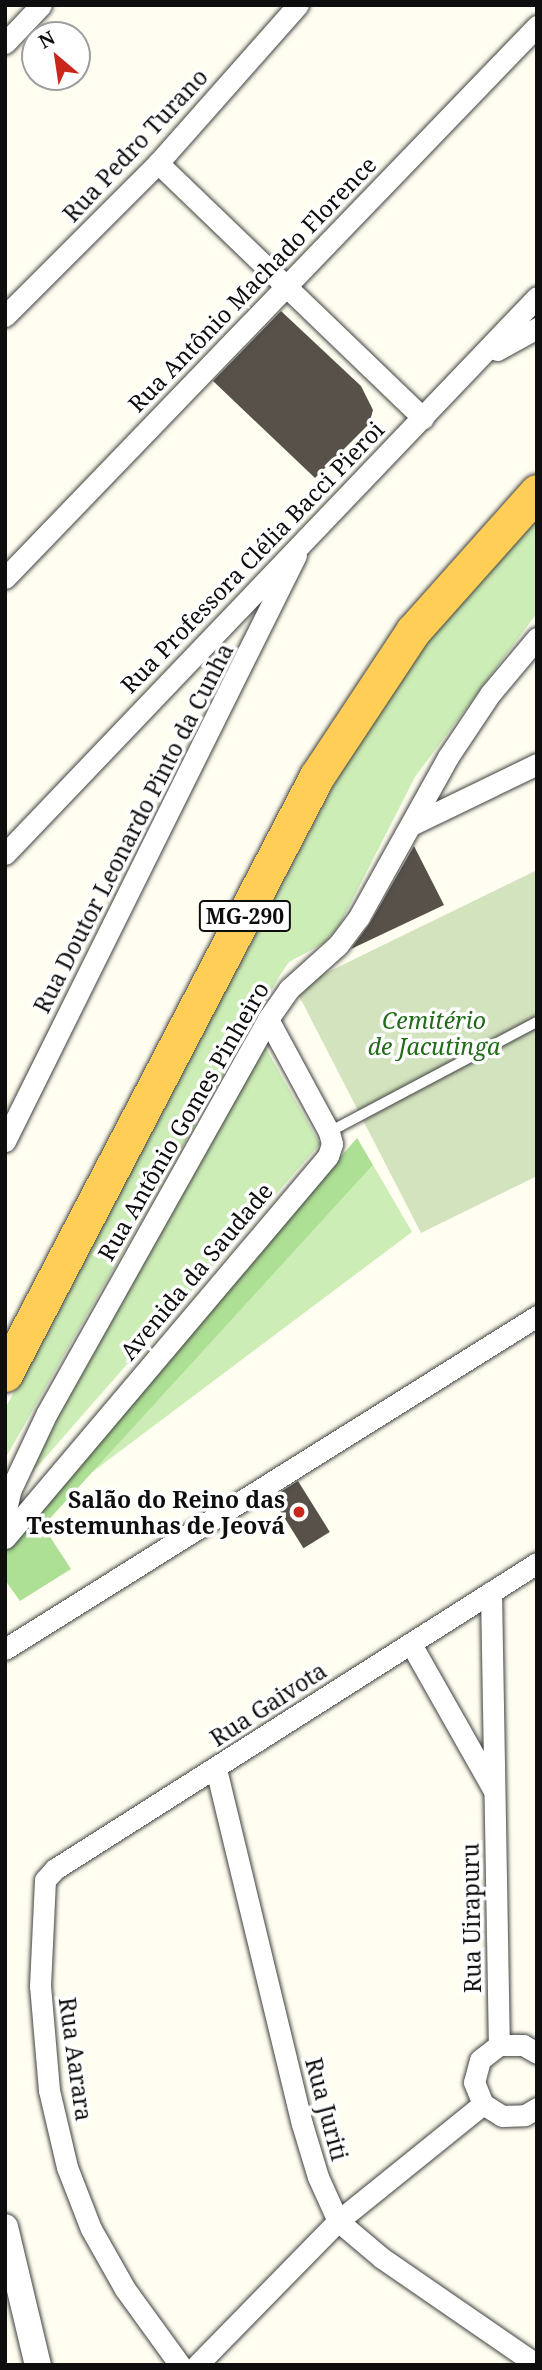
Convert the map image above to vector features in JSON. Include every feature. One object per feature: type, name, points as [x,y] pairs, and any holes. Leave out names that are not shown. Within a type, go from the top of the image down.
[{"type":"highway","name":"MG-290","points":[[5,1374],[317,776],[413,631],[454,580],[537,492]]},
{"type":"street","points":[[5,43],[41,5]]},
{"type":"street","name":"Rua Pedro Turano","points":[[5,316],[158,163],[298,5]]},
{"type":"street","name":"Rua Antônio Machado Florence","points":[[5,578],[537,26]]},
{"type":"street","points":[[158,163],[423,418]]},
{"type":"street","name":"Rua Professora Clélia Bacci Pieroi","points":[[5,854],[304,537],[423,418],[537,298]]},
{"type":"street","points":[[482,357],[537,328]]},
{"type":"street","name":"Rua Doutor Leonardo Pinto da Cunha","points":[[5,1140],[304,537]]},
{"type":"street","name":"Rua Antônio Gomes Pinheiro","points":[[5,1514],[10,1489],[47,1413],[268,1019],[289,989],[338,945],[359,917],[448,757],[490,694],[537,638]]},
{"type":"street","points":[[411,825],[537,764]]},
{"type":"street","points":[[268,1019],[329,1132]]},
{"type":"street","name":"Avenida da Saudade","points":[[5,1538],[328,1156],[332,1144],[329,1132]]},
{"type":"street","points":[[5,1649],[537,1316]]},
{"type":"street","name":"Rua Gaivota","points":[[42,1897],[45,1880],[55,1869],[537,1563]]},
{"type":"street","name":"Rua Uirapuru","points":[[491,1592],[499,2045]]},
{"type":"street","name":"Rua Uirapuru","points":[[411,1644],[495,1791]]},
{"type":"street","name":"Rua Juriti","points":[[216,1769],[302,2124],[338,2221],[382,2258],[537,2365]]},
{"type":"street","name":"Rua Aarara","points":[[42,1897],[40,1986],[48,2077],[67,2167],[91,2229],[125,2289],[180,2365]]},
{"type":"street","points":[[536,2109],[513,2118],[502,2116],[483,2104],[477,2094],[476,2071],[480,2060],[499,2045],[523,2045],[537,2053]]},
{"type":"street","points":[[197,2365],[338,2221],[483,2104]]},
{"type":"street","points":[[5,2227],[38,2365]]},
{"type":"lane","points":[[329,1132],[537,1023]]},
{"type":"green space","points":[[537,510],[537,613],[415,777],[339,926],[324,943],[289,962],[280,975],[5,1459],[5,1409],[345,764],[431,635]]},
{"type":"green space","name":"Cemitério de Jacutinga","points":[[537,870],[537,1176],[421,1233],[295,988]]},
{"type":"green space","points":[[260,1038],[320,1144],[9,1499]]},
{"type":"green space","points":[[357,1138],[373,1165],[43,1526],[71,1569],[20,1601],[5,1580],[5,1540]]},
{"type":"green space","points":[[373,1165],[412,1232],[91,1473]]},
{"type":"building","points":[[281,311],[361,386],[373,410],[369,424],[315,478],[213,381]]},
{"type":"building","points":[[414,846],[444,905],[351,949],[370,923]]},
{"type":"building","name":"Salão do Reino das Testemunhas de Jeová","points":[[298,1481],[330,1532],[304,1548],[272,1497]]},
{"type":"place","name":"Salão do Reino das Testemunhas de Jeová","points":[[299,1512]]}]
